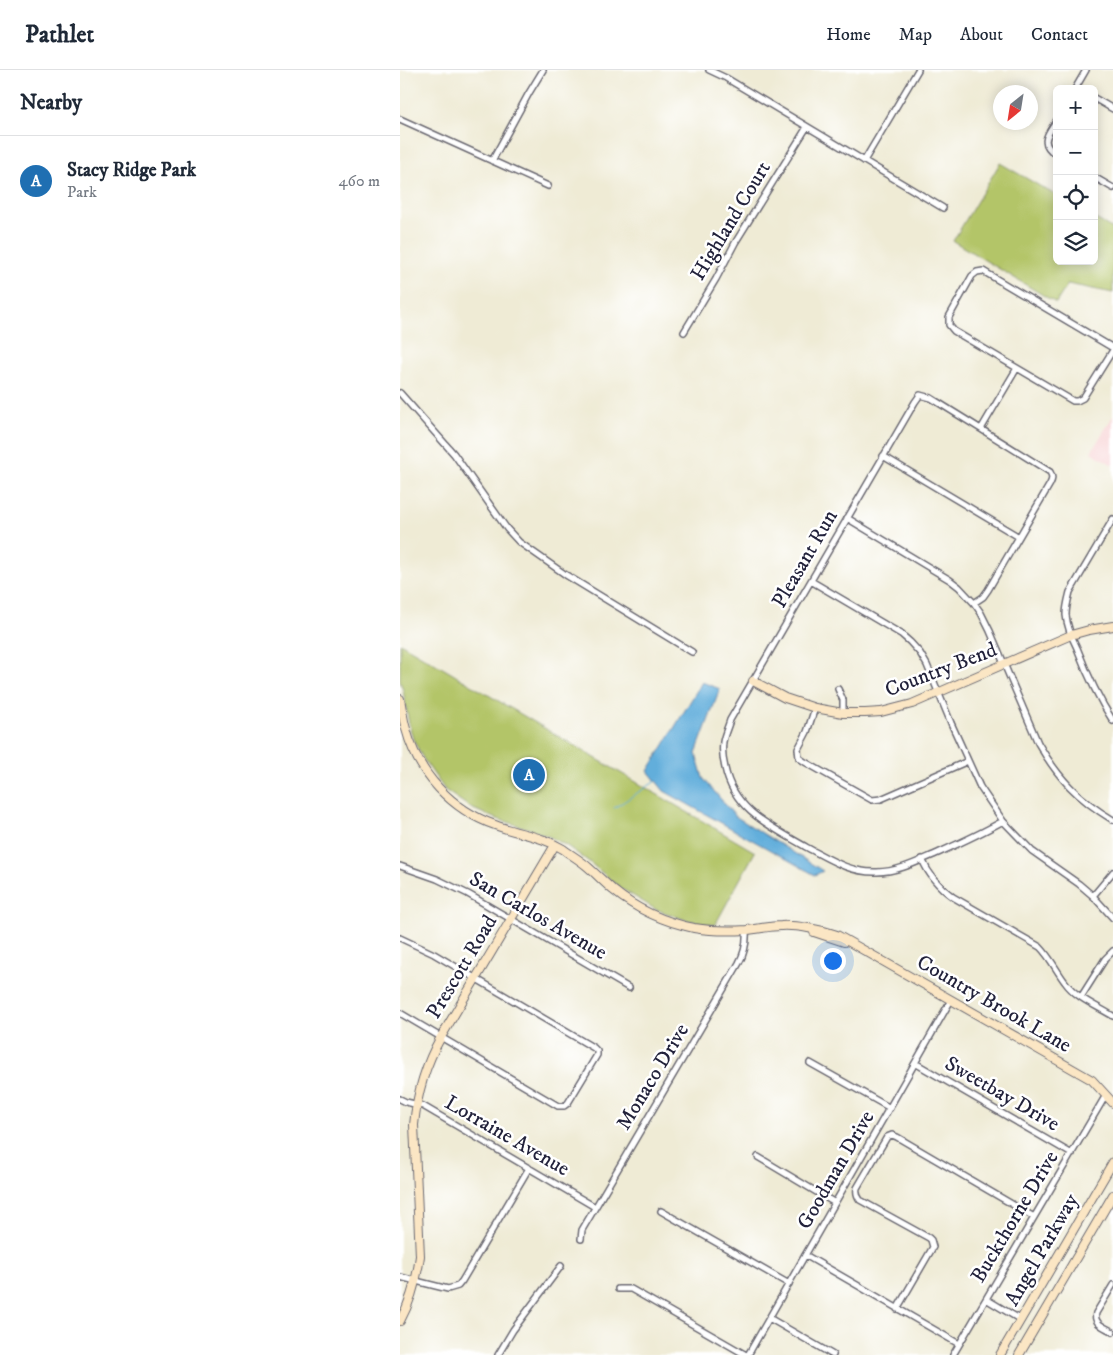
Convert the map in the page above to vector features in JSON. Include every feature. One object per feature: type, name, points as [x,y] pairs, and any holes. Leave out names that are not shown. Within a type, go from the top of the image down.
[{"type":"street","points":[[492,161],[543,70]]},
{"type":"street","points":[[709,70],[726,78],[943,208]]},
{"type":"street","points":[[864,161],[918,70]]},
{"type":"street","points":[[1078,85],[1086,70]]},
{"type":"street","points":[[1098,100],[1113,109]]},
{"type":"street","points":[[400,119],[548,186]]},
{"type":"street","name":"Highland Court","points":[[684,332],[740,235],[807,127]]},
{"type":"street","points":[[1053,127],[1046,138],[1046,146],[1053,152]]},
{"type":"street","points":[[1098,179],[1113,188]]},
{"type":"street","points":[[978,271],[986,272],[1113,349],[1086,395],[1077,402],[1069,400],[954,331],[949,323],[950,314],[972,276],[978,271]]},
{"type":"street","points":[[974,603],[983,597],[988,590],[1052,480],[1050,472],[981,428],[1017,368]]},
{"type":"street","points":[[400,393],[454,454],[507,529],[519,542],[566,575],[692,652]]},
{"type":"street","name":"Pleasant Run","points":[[922,860],[888,872],[867,872],[852,869],[831,861],[763,822],[747,810],[735,795],[727,777],[723,759],[723,742],[730,720],[918,397],[920,395],[931,398],[981,428]]},
{"type":"street","points":[[883,456],[1019,537]]},
{"type":"street","points":[[847,518],[950,580],[974,603],[990,631],[1047,759],[1073,791],[1113,820]]},
{"type":"street","points":[[1113,519],[1070,592],[1066,614],[1071,635],[1084,666],[1101,702],[1113,721]]},
{"type":"street","points":[[811,581],[901,634],[910,642],[923,659],[980,787],[1003,821],[1032,851],[1079,884],[1113,918]]},
{"type":"street","name":"Country Bend","points":[[753,681],[785,698],[815,708],[843,713],[865,713],[896,709],[939,694],[1071,635],[1113,626]]},
{"type":"street","points":[[838,689],[843,700],[843,713]]},
{"type":"street","name":"Country Brook Lane","points":[[400,702],[406,730],[416,756],[430,779],[460,808],[508,830],[531,835],[555,844],[588,867],[627,900],[668,921],[695,928],[731,931],[782,926],[803,928],[835,940],[851,943],[1092,1080],[1113,1103]]},
{"type":"street","points":[[815,708],[807,732],[798,749],[798,755],[802,760],[818,770],[868,798],[877,800],[968,761]]},
{"type":"street","points":[[1003,821],[922,860],[926,868],[936,882],[953,897],[1040,947],[1065,983],[1081,997],[1113,1016]]},
{"type":"street","name":"Prescott Road","points":[[400,1321],[408,1304],[420,1256],[414,1125],[416,1105],[425,1071],[440,1037],[555,844]]},
{"type":"street","name":"San Carlos Avenue","points":[[400,866],[453,886],[629,988]]},
{"type":"street","points":[[1093,896],[1113,872]]},
{"type":"street","name":"Monaco Drive","points":[[581,1239],[582,1230],[739,964],[746,948],[746,930]]},
{"type":"street","points":[[400,938],[421,947],[476,978],[596,1049],[597,1053],[568,1103],[562,1106],[400,1013]]},
{"type":"street","points":[[1081,997],[1105,959],[1113,951]]},
{"type":"street","name":"Goodman Drive","points":[[747,1355],[951,1000]]},
{"type":"street","points":[[810,1063],[890,1108]]},
{"type":"street","name":"Sweetbay Drive","points":[[915,1063],[1072,1154]]},
{"type":"street","name":"Buckthorne Drive","points":[[952,1355],[1106,1095]]},
{"type":"street","name":"Lorraine Avenue","points":[[400,1099],[423,1106],[596,1207]]},
{"type":"street","points":[[897,1309],[933,1246],[929,1238],[860,1200],[857,1194],[857,1188],[886,1139],[890,1136],[897,1136],[1034,1217]]},
{"type":"street","points":[[758,1157],[835,1203]]},
{"type":"street","name":"Angel Parkway","points":[[1000,1355],[1113,1162]]},
{"type":"street","points":[[400,1277],[448,1289],[458,1286],[529,1168]]},
{"type":"street","name":"Angel Parkway","points":[[1018,1355],[1113,1195]]},
{"type":"street","points":[[661,1211],[789,1284]]},
{"type":"street","points":[[806,1255],[959,1344]]},
{"type":"street","points":[[498,1355],[561,1266]]},
{"type":"street","points":[[1113,1285],[1095,1315],[1097,1322],[1113,1332]]},
{"type":"street","points":[[618,1289],[631,1290],[747,1355]]},
{"type":"street","points":[[986,1299],[1035,1328]]},
{"type":"street","points":[[769,1318],[833,1355]]},
{"type":"shaded area","points":[[1113,416],[1113,465],[1091,452]]},
{"type":"green space","points":[[1000,163],[1053,194],[1053,265],[1098,265],[1098,220],[1113,229],[1113,293],[1068,284],[1056,303],[953,241]]},
{"type":"green space","points":[[400,643],[755,852],[715,925],[686,920],[655,909],[622,889],[567,846],[550,837],[471,808],[445,790],[424,760],[413,739],[400,681]]},
{"type":"water","points":[[702,682],[720,689],[696,753],[703,778],[735,816],[823,871],[815,875],[664,791],[648,771]]},
{"type":"waterway","points":[[614,808],[656,781]]},
{"type":"place","name":"Stacy Ridge Park","points":[[529,775]]}]
